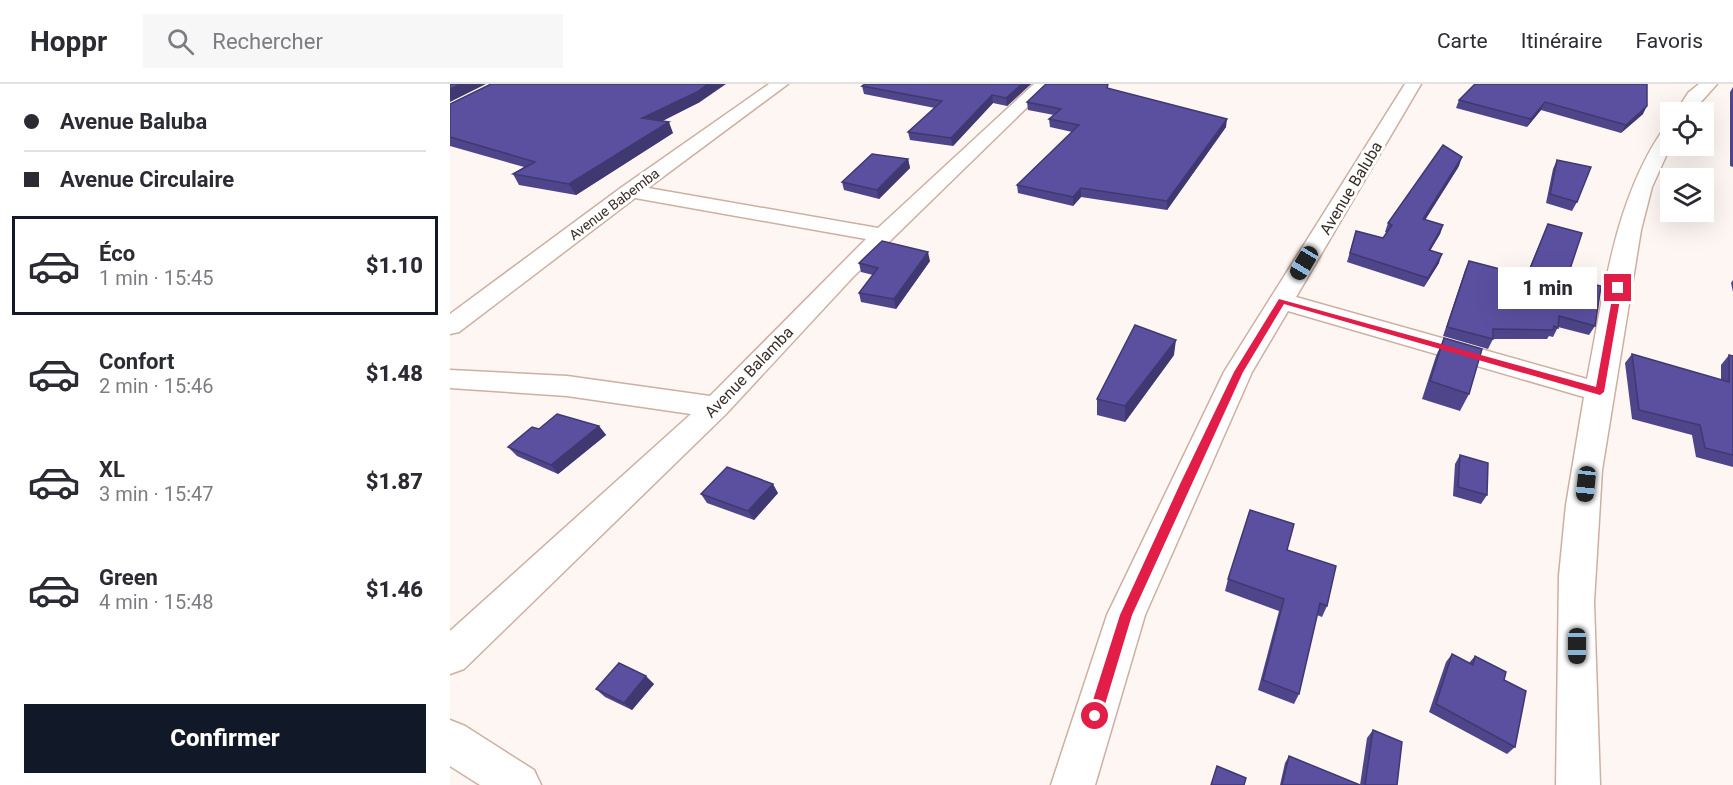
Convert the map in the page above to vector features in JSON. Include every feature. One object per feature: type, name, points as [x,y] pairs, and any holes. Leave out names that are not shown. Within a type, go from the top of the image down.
[{"type":"street","name":"Avenue Babemba","points":[[450,326],[520,276],[629,191],[780,84]]},
{"type":"street","name":"Avenue Balamba","points":[[450,656],[716,407],[845,272],[1043,84]]},
{"type":"street","name":"Avenue Baluba","points":[[1073,785],[1126,615],[1238,372],[1413,84]]},
{"type":"street","points":[[1691,102],[1709,84]]},
{"type":"street","points":[[1578,785],[1577,576],[1588,461],[1623,261],[1646,175],[1660,144]]},
{"type":"street","points":[[629,191],[885,236]]},
{"type":"street","points":[[1281,301],[1600,392]]},
{"type":"street","points":[[450,379],[567,386],[716,407]]},
{"type":"street","points":[[450,741],[519,785]]},
{"type":"building","points":[[450,84],[461,84],[450,89]]},
{"type":"building","points":[[491,84],[708,84],[697,92],[642,118],[669,122],[569,184],[513,174],[535,162],[450,137],[450,104]]},
{"type":"building","points":[[865,84],[1022,84],[1006,98],[992,95],[951,138],[908,132],[942,101],[862,86]]},
{"type":"building","points":[[1046,84],[1108,84],[1107,88],[1227,119],[1167,201],[1081,188],[1073,197],[1017,185],[1079,125],[1049,119],[1061,109],[1027,102]]},
{"type":"building","points":[[1475,84],[1647,84],[1647,106],[1626,125],[1545,102],[1531,119],[1459,100]]},
{"type":"building","points":[[1443,145],[1462,157],[1423,219],[1443,225],[1429,250],[1442,254],[1428,278],[1350,253],[1356,231],[1383,238],[1392,225],[1388,223]]},
{"type":"building","points":[[872,154],[908,159],[877,190],[842,182]]},
{"type":"building","points":[[1557,160],[1591,167],[1577,202],[1550,194]]},
{"type":"building","points":[[1548,224],[1582,233],[1567,278],[1601,286],[1595,326],[1559,316],[1558,328],[1554,326],[1553,330],[1493,329],[1493,339],[1447,327],[1469,261],[1527,276]]},
{"type":"building","points":[[882,241],[928,252],[894,299],[859,293],[878,268],[859,263]]},
{"type":"building","points":[[1135,325],[1176,340],[1125,406],[1097,399]]},
{"type":"building","points":[[1444,338],[1482,349],[1469,394],[1430,381]]},
{"type":"building","points":[[1632,354],[1729,382],[1729,355],[1733,356],[1733,455],[1705,448],[1700,425],[1639,410]]},
{"type":"building","points":[[557,414],[599,426],[551,465],[508,447],[532,427],[539,429]]},
{"type":"building","points":[[1460,455],[1488,463],[1487,495],[1458,487]]},
{"type":"building","points":[[727,467],[773,484],[748,511],[701,494]]},
{"type":"building","points":[[1250,510],[1294,524],[1287,550],[1336,566],[1327,606],[1320,603],[1299,694],[1263,680],[1284,599],[1228,579]]},
{"type":"building","points":[[1452,654],[1473,665],[1475,656],[1506,672],[1504,680],[1526,691],[1515,747],[1436,704]]},
{"type":"building","points":[[619,663],[646,676],[624,703],[596,689]]},
{"type":"building","points":[[1373,730],[1402,742],[1397,785],[1365,785]]},
{"type":"building","points":[[1289,756],[1360,785],[1282,785]]},
{"type":"building","points":[[1217,766],[1246,778],[1244,785],[1211,785]]},
{"type":"route","points":[[1095,716],[1126,615],[1238,372],[1281,301],[1600,392],[1618,288]]}]
